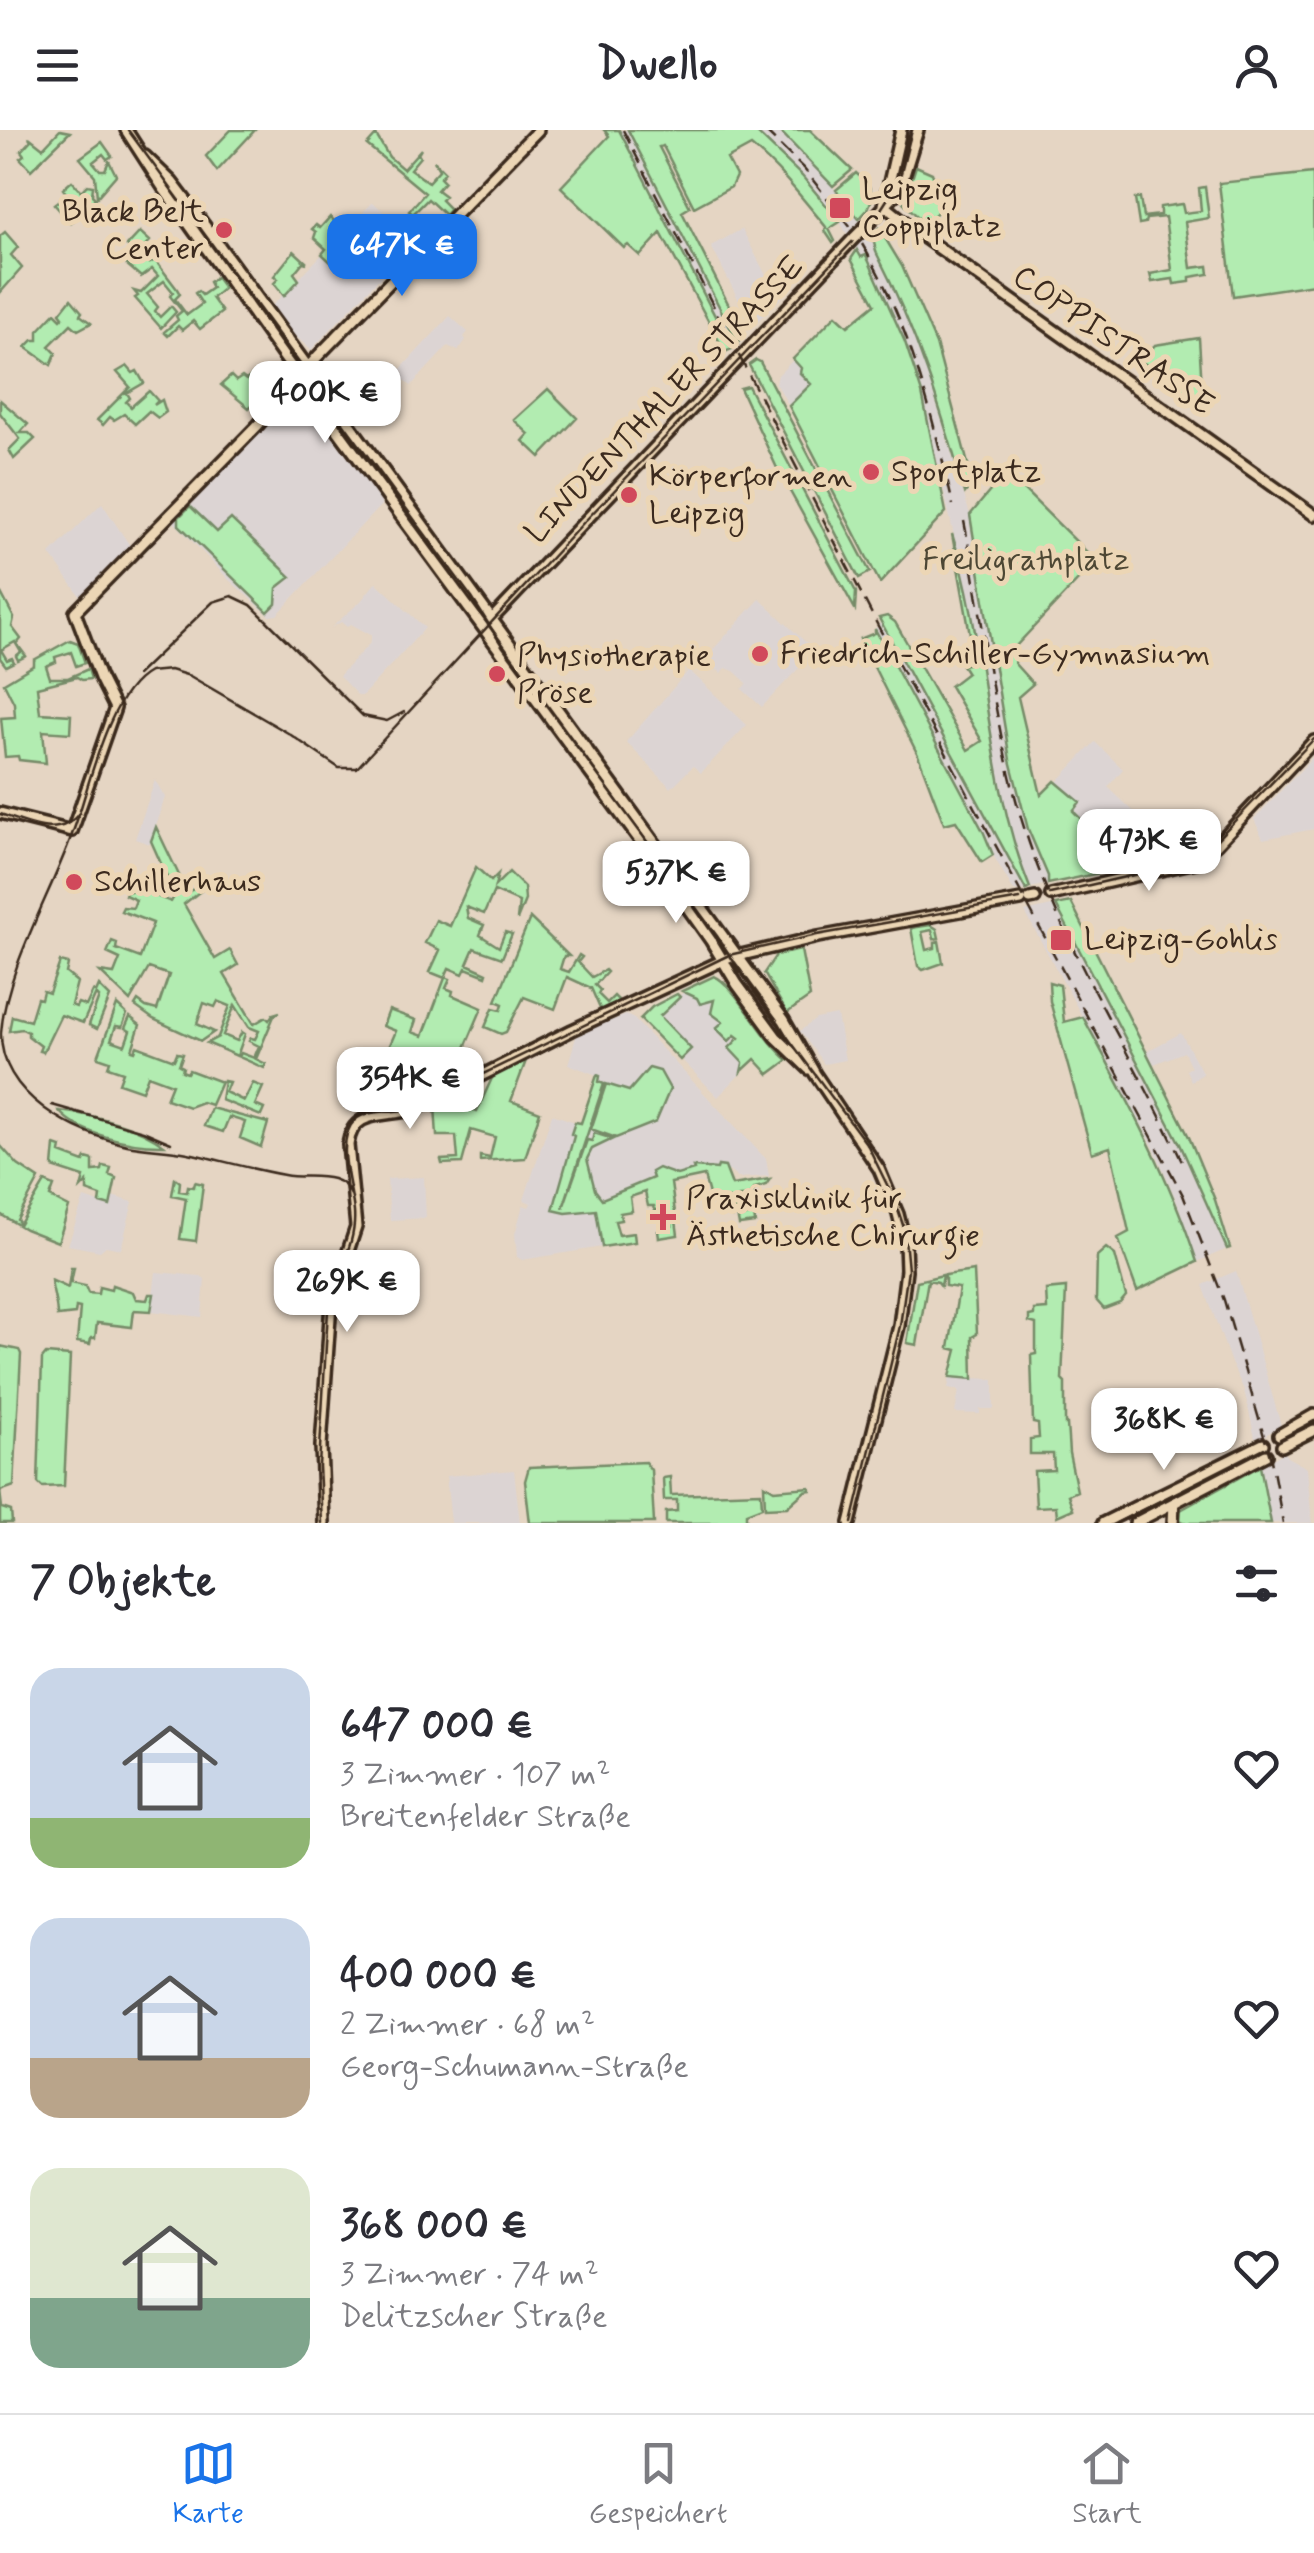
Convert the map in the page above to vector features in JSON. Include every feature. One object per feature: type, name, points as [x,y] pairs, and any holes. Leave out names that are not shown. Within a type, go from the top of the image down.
[{"type":"main road","points":[[126,130],[301,379],[641,842],[776,1037],[815,1074]]},
{"type":"main road","points":[[0,812],[72,832],[115,708],[75,612],[538,130]]},
{"type":"main road","points":[[884,205],[901,130]]},
{"type":"main road","name":"LINDENTHALER STRASSE","points":[[482,629],[899,191],[918,130]]},
{"type":"main road","points":[[145,156],[174,185],[789,1027],[815,1074],[880,1168],[898,1214],[906,1252],[898,1326],[850,1523]]},
{"type":"main road","name":"COPPISTRASSE","points":[[884,205],[1314,515]]},
{"type":"main road","points":[[1051,895],[1196,862],[1314,741]]},
{"type":"main road","points":[[324,1523],[321,1446],[328,1330],[333,1292],[355,1233],[348,1145],[351,1129],[358,1121],[366,1116],[395,1116],[412,1110],[722,960],[818,937],[1029,899]]},
{"type":"main road","points":[[1314,1415],[1281,1441],[1314,1430]]},
{"type":"main road","points":[[1103,1523],[1265,1449],[1140,1521]]},
{"type":"main road","points":[[1174,1504],[1174,1523]]},
{"type":"main road","points":[[1128,1512],[1140,1521],[1158,1523]]},
{"type":"shaded area","points":[[619,130],[628,130],[732,332],[720,332]]},
{"type":"shaded area","points":[[754,130],[779,130],[819,170],[859,219],[875,243],[917,338],[970,515],[1010,760],[1028,829],[1048,884],[1030,888],[1005,817],[975,629],[922,394],[905,342],[866,256],[861,258],[840,222],[802,176]]},
{"type":"shaded area","points":[[373,202],[415,241],[311,350],[272,306]]},
{"type":"shaded area","points":[[742,229],[770,283],[783,296],[752,326],[711,246]]},
{"type":"shaded area","points":[[450,316],[468,332],[466,340],[458,351],[448,346],[411,386],[397,373]]},
{"type":"shaded area","points":[[793,360],[811,384],[789,406],[776,383],[778,375]]},
{"type":"shaded area","points":[[299,391],[306,394],[382,499],[381,505],[277,615],[270,616],[174,522]]},
{"type":"shaded area","points":[[102,503],[130,546],[80,596],[50,554]]},
{"type":"shaded area","points":[[376,582],[425,628],[358,696],[339,676],[371,642],[371,635],[341,622],[331,628]]},
{"type":"shaded area","name":"Friedrich-Schiller-Gymnasium","points":[[760,599],[815,651],[762,707],[742,689],[747,683],[734,671],[726,668],[721,673],[705,658]]},
{"type":"shaded area","points":[[880,623],[1026,890],[1014,891],[993,855],[875,629]]},
{"type":"shaded area","points":[[689,670],[747,725],[701,773],[693,766],[671,788],[626,742]]},
{"type":"shaded area","points":[[1095,742],[1123,769],[1108,787],[1152,829],[1144,838],[1135,830],[1113,848],[1072,810],[1079,802],[1057,782]]},
{"type":"shaded area","points":[[1314,756],[1314,829],[1263,839],[1254,819]]},
{"type":"shaded area","points":[[155,780],[165,797],[150,844],[135,839]]},
{"type":"shaded area","points":[[1056,905],[1180,1144],[1227,1249],[1197,1262],[1154,1148],[1025,912]]},
{"type":"shaded area","points":[[706,982],[755,1059],[718,1097],[642,1019],[653,1008]]},
{"type":"shaded area","points":[[626,1015],[766,1159],[769,1176],[738,1178],[729,1171],[668,1183],[602,1207],[608,1246],[522,1260],[517,1257],[515,1234],[523,1205],[529,1207],[531,1203],[524,1200],[552,1114],[581,1124],[597,1075],[568,1064],[577,1034]]},
{"type":"shaded area","points":[[837,1015],[845,1060],[824,1064],[800,1031],[816,1019]]},
{"type":"shaded area","points":[[1181,1033],[1203,1074],[1191,1081],[1186,1070],[1191,1067],[1184,1052],[1154,1064],[1147,1051]]},
{"type":"shaded area","points":[[424,1177],[426,1218],[390,1220],[387,1179]]},
{"type":"shaded area","points":[[112,1196],[133,1202],[121,1249],[106,1246],[100,1251],[68,1245],[84,1198],[109,1206]]},
{"type":"shaded area","points":[[1236,1271],[1281,1425],[1261,1438],[1255,1438],[1244,1390],[1203,1285]]},
{"type":"shaded area","points":[[156,1272],[205,1279],[202,1317],[151,1311]]},
{"type":"shaded area","points":[[950,1377],[994,1379],[994,1409],[980,1409],[980,1414],[955,1413],[959,1390],[948,1388]]},
{"type":"shaded area","points":[[1285,1452],[1307,1468],[1312,1523],[1271,1523],[1260,1466]]},
{"type":"shaded area","points":[[514,1470],[520,1523],[451,1523],[446,1476]]},
{"type":"green space","points":[[60,130],[70,132],[31,170],[20,158],[31,140],[29,137],[43,148]]},
{"type":"green space","points":[[231,130],[255,130],[217,171],[206,156]]},
{"type":"green space","points":[[604,130],[619,130],[732,349],[725,352],[661,233],[640,256],[628,245],[624,248],[561,187],[609,136]]},
{"type":"green space","points":[[628,130],[754,130],[802,176],[840,222],[829,229],[833,243],[826,227],[800,195],[751,146],[727,159],[736,176],[731,187],[694,207],[663,146],[659,147],[690,207],[682,212],[742,331],[738,343]]},
{"type":"green space","points":[[779,130],[810,130],[852,170],[833,186]]},
{"type":"green space","points":[[376,135],[389,157],[403,169],[421,149],[410,169],[428,182],[439,170],[434,161],[445,172],[440,178],[444,182],[437,190],[445,196],[441,200],[450,209],[445,215],[428,199],[414,213],[426,225],[409,211],[425,193],[367,145]]},
{"type":"green space","points":[[102,142],[112,156],[107,159],[103,154],[93,162],[105,170],[109,161],[116,175],[97,197],[95,176],[80,158]]},
{"type":"green space","points":[[916,166],[932,173],[943,205],[930,220],[922,221],[904,203]]},
{"type":"green space","points":[[856,173],[868,184],[873,196],[859,219],[836,190]]},
{"type":"green space","points":[[1313,173],[1314,284],[1233,296],[1219,183]]},
{"type":"green space","points":[[72,181],[81,191],[87,185],[93,186],[95,198],[91,203],[83,192],[87,205],[71,223],[54,204],[67,194],[63,189]]},
{"type":"green space","points":[[1205,187],[1209,218],[1185,222],[1191,268],[1208,266],[1209,274],[1190,277],[1190,282],[1152,282],[1150,274],[1172,270],[1165,217],[1146,219],[1139,224],[1135,199],[1140,198],[1143,217],[1160,215],[1160,207],[1182,204],[1184,213],[1201,211],[1199,188]]},
{"type":"green space","points":[[330,217],[345,231],[339,240],[355,255],[360,253],[355,259],[345,249],[333,251],[331,257],[345,269],[338,269],[322,254],[326,249],[314,238],[316,232],[312,229],[316,225],[320,228]]},
{"type":"green space","points":[[879,228],[902,266],[936,344],[973,483],[965,493],[916,342],[871,236]]},
{"type":"green space","points":[[5,232],[18,247],[11,255],[22,268],[0,293],[0,236]]},
{"type":"green space","points":[[140,232],[150,241],[141,251],[150,263],[155,260],[177,289],[180,294],[175,299],[187,315],[202,304],[195,293],[202,295],[212,288],[209,282],[216,277],[224,288],[212,298],[222,312],[200,329],[193,321],[182,330],[178,326],[168,336],[164,332],[182,311],[164,281],[147,294],[158,307],[155,311],[160,317],[171,306],[176,312],[161,328],[135,298],[138,296],[134,291],[141,293],[158,276],[152,269],[141,277],[127,265],[137,255],[127,246]]},
{"type":"green space","points":[[857,250],[861,257],[866,255],[905,342],[922,393],[946,512],[880,583],[789,406],[811,384],[793,359],[836,315],[848,326],[875,304],[851,259]]},
{"type":"green space","points":[[294,251],[307,263],[303,262],[294,273],[299,280],[284,296],[274,283],[278,279],[274,276]]},
{"type":"green space","points":[[71,299],[82,312],[80,315],[91,323],[78,330],[71,324],[49,346],[56,353],[51,365],[26,347],[38,340],[38,331],[55,313],[63,317],[60,313]]},
{"type":"green space","points":[[1199,338],[1203,405],[1141,361],[1155,345]]},
{"type":"green space","points":[[756,360],[870,572],[859,578],[749,365]]},
{"type":"green space","points":[[127,366],[133,373],[137,371],[144,383],[127,393],[130,398],[126,402],[131,407],[149,391],[158,401],[154,405],[162,400],[166,412],[158,418],[149,411],[135,424],[124,414],[114,420],[110,417],[103,425],[97,420],[130,387],[117,372]]},
{"type":"green space","points":[[255,373],[259,378],[250,385],[257,399],[249,408],[221,385],[231,376],[236,381],[242,377],[246,380]]},
{"type":"green space","points":[[748,386],[856,592],[855,609],[776,466],[740,388]]},
{"type":"green space","points":[[548,389],[577,418],[540,457],[523,441],[529,434],[514,420]]},
{"type":"green space","points":[[0,400],[28,424],[20,433],[29,433],[35,439],[14,459],[9,450],[20,439],[0,413]]},
{"type":"green space","name":"Freiligrathplatz","points":[[1006,472],[1096,561],[1015,647],[1015,664],[1033,684],[1018,697],[1041,795],[1055,781],[1080,802],[1073,811],[1128,867],[1048,884],[1028,829],[1010,760],[970,515]]},
{"type":"green space","points":[[190,506],[217,532],[231,519],[291,577],[277,588],[276,604],[268,612],[179,525],[179,517]]},
{"type":"green space","points":[[952,534],[973,622],[1004,801],[1030,888],[1026,890],[879,618],[887,616],[895,622],[968,750],[982,741],[950,686],[967,673],[962,665],[975,662]]},
{"type":"green space","points":[[0,591],[14,618],[12,627],[21,639],[17,644],[26,656],[18,660],[16,656],[21,652],[15,642],[1,650],[7,660],[12,658],[14,662],[6,666],[0,658]]},
{"type":"green space","points":[[875,629],[984,833],[993,855],[982,862],[956,821],[944,824],[918,755],[860,639],[875,633]]},
{"type":"green space","points":[[70,640],[78,643],[85,663],[76,666],[71,652],[55,657],[56,662],[46,666],[50,678],[68,678],[88,669],[91,679],[77,677],[37,687],[40,713],[71,715],[70,733],[43,731],[46,763],[5,757],[1,718],[15,717],[14,703],[4,683]]},
{"type":"green space","points":[[156,827],[187,892],[201,886],[203,889],[184,904],[215,959],[230,950],[238,965],[224,974],[254,1024],[280,1012],[274,1016],[256,1059],[266,1064],[264,1068],[239,1057],[241,1053],[254,1058],[259,1046],[249,1041],[259,1031],[249,1027],[235,1005],[223,1035],[237,1041],[242,1032],[245,1034],[237,1056],[207,1043],[218,1037],[230,1006],[218,1001],[215,1007],[204,1003],[197,1024],[214,1032],[201,1041],[153,1019],[135,1006],[138,1001],[157,1010],[169,975],[149,968],[130,1001],[100,972],[114,974],[120,959],[107,953],[112,941],[117,943],[116,949],[140,958],[153,923],[121,911],[123,907],[133,908],[136,900],[126,892],[139,889],[171,902],[175,895],[151,841]]},
{"type":"green space","points":[[476,867],[491,881],[498,874],[495,886],[509,872],[524,887],[525,900],[517,920],[519,902],[494,891],[484,914],[466,907],[468,918],[484,925],[480,935],[499,947],[505,932],[512,934],[502,958],[474,948],[467,964],[487,973],[486,976],[466,968],[463,974],[449,968],[445,977],[450,979],[446,988],[453,991],[452,995],[482,1008],[449,1085],[412,1105],[363,1106],[344,1077],[354,1081],[356,1075],[376,1082],[381,1050],[387,1052],[396,1031],[383,1026],[389,1010],[416,1020],[412,1032],[423,1036],[445,978],[430,972],[440,950],[425,943],[436,920],[450,926]]},
{"type":"green space","points":[[1071,902],[1189,1137],[1230,1248],[1227,1249],[1180,1144],[1056,905]]},
{"type":"green space","points":[[530,918],[569,956],[564,956],[560,969],[569,972],[579,955],[582,957],[578,962],[592,977],[607,972],[595,985],[600,990],[598,994],[607,1003],[614,996],[620,1002],[601,1011],[591,988],[567,977],[555,1009],[524,997],[506,1032],[501,1034],[485,1027],[493,1008],[501,1010],[503,1004],[496,1001]]},
{"type":"green space","points":[[931,925],[937,929],[939,938],[934,939],[932,930],[922,932],[926,950],[935,948],[939,941],[943,963],[923,970],[918,966],[911,928]]},
{"type":"green space","points":[[801,950],[810,997],[787,1013],[764,973],[776,955]]},
{"type":"green space","points":[[60,962],[68,964],[66,973],[77,982],[71,1005],[86,1006],[99,986],[110,997],[97,1029],[89,1025],[99,997],[96,994],[83,1023],[61,1015],[43,1052],[28,1032],[9,1031],[12,1016],[30,1021],[37,998],[41,999],[43,991],[49,993]]},
{"type":"green space","points":[[714,976],[731,990],[788,1060],[769,1074],[755,1059],[741,1072],[743,1063],[729,1048],[739,1038],[735,1035],[729,1041],[716,1028],[723,1022],[711,1013],[714,1000],[700,1004],[697,998],[682,991]]},
{"type":"green space","points":[[1049,982],[1060,985],[1064,1022],[1083,1017],[1115,1077],[1160,1168],[1197,1262],[1137,1291],[1118,1238],[1129,1232],[1110,1147],[1092,1153],[1050,1001]]},
{"type":"green space","points":[[677,994],[680,997],[660,1016],[691,1049],[680,1060],[640,1019],[652,1007]]},
{"type":"green space","points":[[117,1005],[127,1014],[122,1027],[116,1026],[111,1040],[125,1045],[130,1017],[140,1025],[132,1050],[137,1046],[174,1060],[177,1053],[183,1054],[179,1065],[182,1071],[221,1082],[211,1105],[202,1102],[189,1107],[166,1099],[172,1084],[148,1075],[142,1091],[119,1083],[123,1072],[108,1067],[110,1061],[98,1057]]},
{"type":"green space","points":[[527,1058],[511,1101],[540,1112],[525,1158],[480,1161],[480,1156],[490,1158],[495,1137],[471,1130],[462,1163],[442,1164],[441,1160],[458,1159],[456,1136],[437,1136],[435,1106],[456,1095],[455,1104],[477,1111],[493,1076]]},
{"type":"green space","points":[[649,1068],[660,1071],[670,1089],[656,1122],[616,1138],[591,1129],[606,1084],[629,1091]]},
{"type":"green space","points":[[597,1075],[604,1084],[563,1208],[587,1140],[592,1141],[594,1133],[613,1139],[592,1149],[587,1159],[595,1190],[602,1199],[653,1178],[651,1172],[658,1168],[677,1175],[694,1170],[693,1167],[725,1167],[732,1185],[770,1179],[750,1196],[739,1197],[742,1217],[754,1213],[755,1223],[739,1225],[736,1209],[733,1218],[729,1199],[711,1202],[704,1176],[671,1183],[678,1235],[659,1238],[658,1231],[672,1226],[671,1220],[666,1209],[648,1206],[645,1192],[630,1197],[632,1211],[620,1213],[621,1220],[615,1221],[619,1235],[634,1233],[635,1242],[602,1247],[596,1210],[553,1210],[574,1136],[571,1134],[575,1122],[581,1123]]},
{"type":"green space","points":[[224,1081],[229,1082],[225,1092],[244,1101],[253,1083],[263,1087],[255,1105],[264,1109],[261,1116],[221,1100]]},
{"type":"green space","points":[[211,1108],[268,1123],[261,1147],[240,1138],[245,1122],[229,1117],[223,1132],[204,1126]]},
{"type":"green space","points":[[59,1111],[114,1122],[141,1131],[164,1145],[107,1137],[79,1126]]},
{"type":"green space","points":[[0,1145],[18,1165],[39,1179],[17,1220],[20,1224],[45,1182],[54,1186],[50,1197],[69,1207],[58,1242],[25,1229],[0,1214]]},
{"type":"green space","points":[[55,1145],[61,1147],[60,1153],[84,1162],[86,1158],[93,1160],[93,1171],[102,1170],[103,1166],[111,1168],[109,1175],[116,1178],[110,1206],[100,1203],[101,1196],[87,1191],[87,1182],[81,1188],[84,1177],[53,1167]]},
{"type":"green space","points":[[175,1178],[180,1182],[179,1191],[187,1192],[195,1182],[203,1184],[196,1241],[180,1239],[186,1198],[172,1195]]},
{"type":"green space","points":[[1106,1248],[1115,1255],[1126,1296],[1104,1309],[1096,1300],[1097,1256]]},
{"type":"green space","points":[[71,1268],[71,1283],[85,1286],[88,1293],[98,1294],[99,1287],[111,1290],[112,1285],[133,1292],[136,1299],[147,1300],[149,1294],[154,1294],[151,1311],[134,1310],[132,1327],[97,1323],[90,1344],[77,1342],[80,1308],[76,1307],[75,1314],[57,1316],[51,1280],[68,1288]]},
{"type":"green space","points":[[974,1271],[977,1334],[972,1337],[973,1379],[950,1377],[957,1350],[949,1348],[959,1288],[945,1286],[945,1275]]},
{"type":"green space","points":[[943,1275],[941,1286],[928,1280],[917,1345],[907,1343],[917,1281]]},
{"type":"green space","points":[[1066,1288],[1062,1380],[1077,1491],[1068,1495],[1073,1509],[1057,1516],[1056,1506],[1036,1507],[1034,1471],[1054,1470],[1053,1454],[1030,1454],[1030,1439],[1039,1438],[1038,1424],[1033,1423],[1031,1355],[1036,1354],[1036,1324],[1029,1322],[1029,1316],[1034,1315],[1034,1310],[1047,1309],[1046,1290]]},
{"type":"green space","points":[[0,1346],[19,1350],[21,1354],[14,1486],[0,1491]]},
{"type":"green space","points":[[46,1354],[70,1356],[64,1486],[42,1487],[38,1483],[42,1359]]},
{"type":"green space","points":[[645,1462],[651,1470],[654,1523],[530,1523],[525,1481],[529,1467]]},
{"type":"green space","points":[[1260,1466],[1271,1523],[1180,1520],[1177,1512]]},
{"type":"green space","points":[[670,1477],[671,1495],[761,1492],[762,1507],[746,1513],[746,1523],[666,1523],[666,1512],[677,1511],[677,1500],[664,1500],[663,1478]]},
{"type":"green space","points":[[764,1484],[774,1490],[811,1490],[787,1507],[765,1508]]},
{"type":"green space","points":[[0,1491],[2,1508],[11,1511],[12,1523],[0,1523]]},
{"type":"tram line","points":[[128,130],[868,1146],[904,1228],[908,1270],[900,1326],[852,1523]]},
{"type":"tram line","points":[[351,1195],[346,1187],[331,1179],[284,1175],[107,1140],[44,1108],[13,1076],[4,1055],[1,1033],[12,982],[122,699],[149,672],[170,670],[190,676],[339,768],[357,768],[585,521],[876,217],[899,181],[912,130]]},
{"type":"tram line","points":[[137,675],[213,602],[232,596],[251,605],[363,716],[387,721],[404,712]]},
{"type":"tram line","points":[[1050,894],[1196,861],[1314,739]]},
{"type":"tram line","points":[[0,814],[52,828],[62,826],[79,813]]},
{"type":"tram line","points":[[322,1523],[319,1466],[328,1310],[354,1225],[345,1151],[355,1120],[368,1114],[415,1107],[729,955],[817,935],[1020,899]]},
{"type":"tram line","points":[[52,1105],[171,1143]]},
{"type":"tram line","points":[[1280,1439],[1314,1421]]},
{"type":"tram line","points":[[1116,1523],[1264,1448]]},
{"type":"railway","points":[[623,130],[878,626],[1183,1195],[1224,1300],[1271,1460],[1283,1523]]},
{"type":"railway","points":[[764,130],[804,169],[851,228]]},
{"type":"railway","points":[[862,244],[907,339],[953,505]]},
{"type":"railway","points":[[964,521],[996,709],[1012,784],[1037,866],[1076,953],[1184,1166]]},
{"type":"place","name":"Leipzig Coppiplatz","points":[[840,208]]},
{"type":"place","name":"Black Belt Center","points":[[224,230]]},
{"type":"place","name":"Sportplatz","points":[[871,472]]},
{"type":"place","name":"Körperformen Leipzig","points":[[629,495]]},
{"type":"place","name":"Friedrich-Schiller-Gymnasium","points":[[760,654]]},
{"type":"place","name":"Physiotherapie Pröse","points":[[497,674]]},
{"type":"place","name":"Schillerhaus","points":[[74,882]]},
{"type":"place","name":"Leipzig-Gohlis","points":[[1061,940]]},
{"type":"place","name":"Praxisklinik für Ästhetische Chirurgie","points":[[663,1217]]}]
